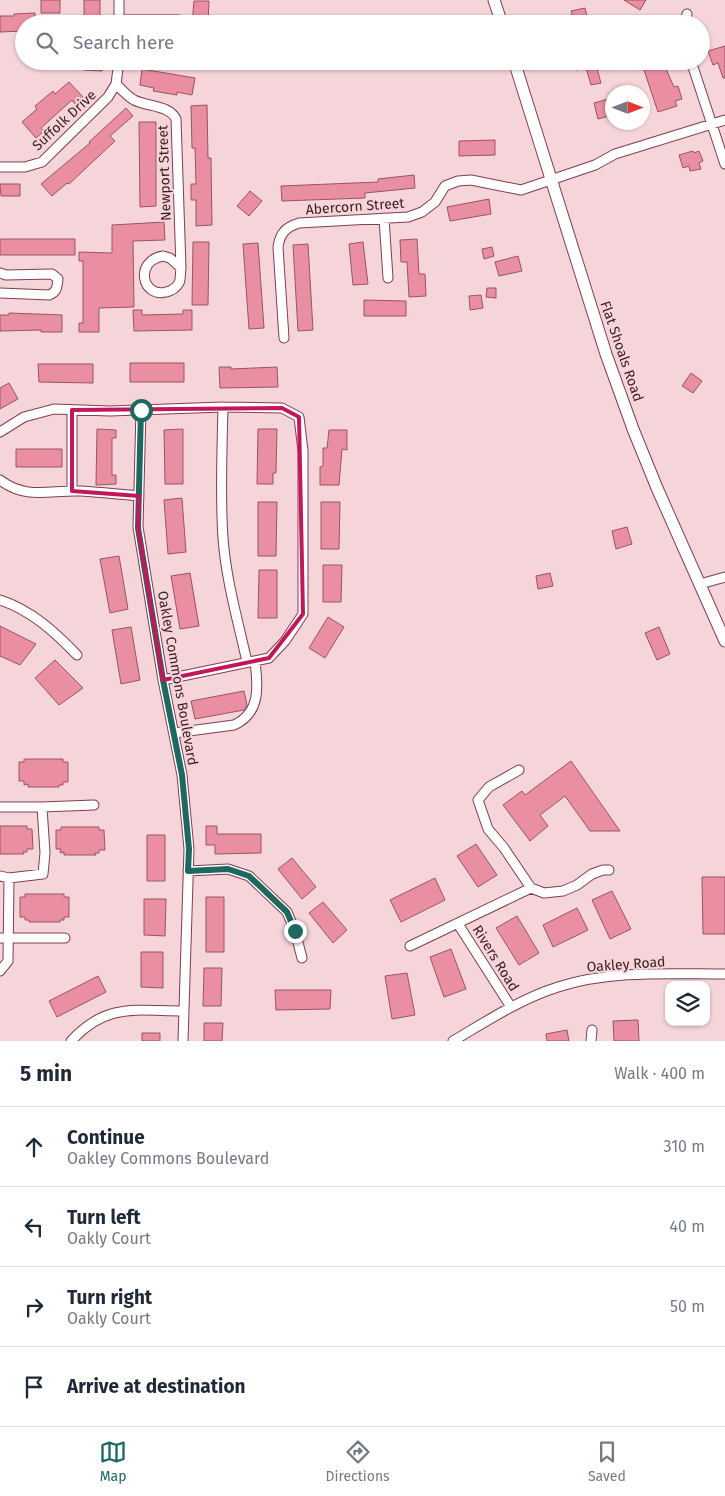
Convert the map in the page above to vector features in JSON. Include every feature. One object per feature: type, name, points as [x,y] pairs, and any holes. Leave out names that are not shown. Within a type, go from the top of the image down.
[{"type":"street","points":[[119,0],[119,15]]},
{"type":"street","points":[[494,0],[499,15]]},
{"type":"street","name":"Suffolk Drive","points":[[0,167],[25,167],[42,162],[108,97],[116,84],[118,70]]},
{"type":"street","name":"Flat Shoals Road","points":[[517,70],[604,345],[633,429],[725,641]]},
{"type":"street","points":[[695,70],[725,164]]},
{"type":"street","name":"Newport Street","points":[[116,84],[134,100],[168,110],[173,113],[176,119],[181,268]]},
{"type":"street","name":"Abercorn Street","points":[[284,338],[278,247],[279,238],[290,226],[299,223],[408,217],[422,212],[435,202],[445,186],[458,181],[471,180],[521,190],[596,165],[615,154],[725,120]]},
{"type":"street","points":[[384,218],[388,278]]},
{"type":"street","points":[[156,257],[170,258],[181,268],[179,282],[169,292],[154,291],[145,281],[146,267],[156,257]]},
{"type":"street","points":[[0,273],[6,275],[52,274],[58,279],[57,289],[49,295],[0,293]]},
{"type":"street","points":[[174,733],[234,725],[242,721],[250,715],[256,690],[251,662],[233,600],[223,540],[221,506],[222,407]]},
{"type":"street","points":[[0,432],[24,417],[54,409],[110,411],[222,407],[282,408],[299,417],[302,451],[302,614],[285,641],[269,658],[163,680]]},
{"type":"street","points":[[72,410],[72,491]]},
{"type":"street","name":"Oakley Commons Boulevard","points":[[141,410],[138,528],[163,680],[182,775],[189,849],[183,1041]]},
{"type":"street","points":[[0,480],[14,489],[25,492],[72,491],[139,496]]},
{"type":"street","points":[[700,584],[725,577]]},
{"type":"street","points":[[0,600],[16,605],[54,631],[77,656]]},
{"type":"street","points":[[519,770],[489,787],[478,800],[488,829],[504,848],[531,888],[544,894],[563,891],[577,885],[592,874],[609,870]]},
{"type":"street","points":[[0,807],[94,806]]},
{"type":"street","points":[[0,971],[8,961],[4,938],[4,877],[42,874],[45,853],[42,807]]},
{"type":"street","points":[[188,871],[228,869],[249,876],[287,912],[295,931],[302,958]]},
{"type":"street","points":[[410,946],[531,888]]},
{"type":"street","name":"Rivers Road","points":[[458,924],[511,1007]]},
{"type":"street","points":[[4,938],[65,938]]},
{"type":"street","name":"Oakley Road","points":[[453,1041],[511,1007],[558,987],[606,977],[725,974]]},
{"type":"street","points":[[71,1041],[83,1027],[104,1015],[124,1010],[184,1011]]},
{"type":"street","points":[[591,1041],[592,1030]]},
{"type":"highlighted area","points":[[282,408],[299,417],[303,614],[269,658],[163,680],[138,527],[139,496],[72,491],[72,410]]},
{"type":"building","points":[[41,0],[60,0],[60,13],[41,13]]},
{"type":"building","points":[[84,0],[100,0],[100,15],[84,15]]},
{"type":"building","points":[[624,0],[646,0],[640,10]]},
{"type":"building","points":[[194,1],[209,1],[208,15],[193,15]]},
{"type":"building","points":[[585,8],[587,15],[572,15],[571,11]]},
{"type":"building","points":[[35,13],[35,15],[15,15],[15,31],[0,32],[0,16],[14,16],[14,14]]},
{"type":"building","points":[[725,46],[725,78],[723,78],[718,63],[713,65],[710,50]]},
{"type":"building","points":[[142,70],[195,78],[192,95],[177,92],[177,95],[153,91],[154,88],[140,85]]},
{"type":"building","points":[[587,70],[597,70],[601,83],[591,85]]},
{"type":"building","points":[[644,70],[666,70],[674,87],[678,86],[682,99],[675,101],[677,106],[658,112]]},
{"type":"building","points":[[69,82],[83,97],[75,104],[72,100],[41,128],[44,131],[36,138],[22,122],[37,109],[35,106],[53,91],[55,94]]},
{"type":"building","points":[[605,100],[605,117],[598,119],[594,103]]},
{"type":"building","points":[[207,105],[208,158],[211,158],[212,225],[196,226],[196,200],[191,200],[191,184],[196,184],[195,148],[192,148],[191,106]]},
{"type":"building","points":[[126,108],[133,116],[110,136],[115,141],[69,184],[67,183],[52,196],[41,184],[90,143]]},
{"type":"building","points":[[139,122],[156,122],[156,206],[140,207]]},
{"type":"building","points":[[495,140],[495,155],[459,156],[459,141]]},
{"type":"building","points":[[693,151],[694,153],[699,151],[703,161],[699,163],[701,169],[690,171],[689,166],[683,168],[679,155]]},
{"type":"building","points":[[414,175],[415,188],[365,193],[365,198],[282,201],[281,186],[378,182],[378,179]]},
{"type":"building","points":[[0,184],[20,184],[20,196],[1,196]]},
{"type":"building","points":[[250,191],[262,201],[249,216],[237,206]]},
{"type":"building","points":[[489,199],[491,214],[450,221],[447,207]]},
{"type":"building","points":[[164,222],[165,240],[133,241],[134,307],[99,308],[99,332],[79,332],[79,323],[83,323],[83,261],[79,261],[79,252],[112,253],[112,225]]},
{"type":"building","points":[[0,239],[75,239],[75,255],[0,255]]},
{"type":"building","points":[[417,239],[419,274],[425,274],[426,296],[409,297],[407,262],[401,262],[400,240]]},
{"type":"building","points":[[193,242],[209,242],[208,305],[192,305]]},
{"type":"building","points":[[363,242],[368,284],[353,285],[349,244]]},
{"type":"building","points":[[258,243],[264,328],[249,329],[243,244]]},
{"type":"building","points":[[308,244],[313,330],[298,331],[293,245]]},
{"type":"building","points":[[492,247],[494,256],[484,259],[482,249]]},
{"type":"building","points":[[518,256],[522,271],[499,276],[495,262]]},
{"type":"building","points":[[487,288],[496,288],[496,298],[486,297]]},
{"type":"building","points":[[481,295],[483,308],[470,310],[469,296]]},
{"type":"building","points":[[364,300],[406,301],[406,316],[364,316]]},
{"type":"building","points":[[133,310],[142,310],[142,315],[183,314],[183,310],[192,310],[192,330],[134,331]]},
{"type":"building","points":[[9,313],[62,315],[62,332],[41,332],[41,330],[0,331],[0,315],[9,315]]},
{"type":"building","points":[[130,363],[184,363],[184,382],[130,382]]},
{"type":"building","points":[[38,364],[93,364],[93,383],[39,382]]},
{"type":"building","points":[[219,367],[231,367],[231,369],[277,367],[278,387],[220,388]]},
{"type":"building","points":[[691,373],[702,381],[693,393],[682,386]]},
{"type":"building","points":[[9,383],[18,399],[0,409],[0,388]]},
{"type":"building","points":[[97,429],[116,430],[116,438],[112,438],[112,475],[116,475],[116,484],[96,485]]},
{"type":"building","points":[[183,429],[183,484],[165,484],[164,430]]},
{"type":"building","points":[[258,429],[277,429],[276,473],[273,473],[273,484],[257,484]]},
{"type":"building","points":[[329,430],[347,430],[347,450],[342,449],[339,485],[320,485],[323,448],[327,448]]},
{"type":"building","points":[[16,449],[62,449],[62,467],[16,467]]},
{"type":"building","points":[[182,498],[186,552],[168,554],[164,500]]},
{"type":"building","points":[[258,502],[277,502],[276,556],[258,556]]},
{"type":"building","points":[[321,502],[340,502],[339,549],[321,549]]},
{"type":"building","points":[[627,527],[632,544],[616,549],[612,531]]},
{"type":"building","points":[[119,556],[128,609],[110,613],[100,559]]},
{"type":"building","points":[[323,565],[342,565],[341,602],[323,602]]},
{"type":"building","points":[[259,570],[277,570],[277,618],[258,618]]},
{"type":"building","points":[[190,573],[199,626],[180,629],[171,576]]},
{"type":"building","points":[[550,573],[553,586],[538,589],[536,576]]},
{"type":"building","points":[[328,617],[344,627],[325,658],[309,648]]},
{"type":"building","points":[[0,626],[36,644],[20,665],[0,656]]},
{"type":"building","points":[[131,627],[140,680],[121,684],[112,630]]},
{"type":"building","points":[[659,627],[670,654],[657,660],[645,633]]},
{"type":"building","points":[[55,660],[83,688],[59,705],[35,678]]},
{"type":"building","points":[[244,691],[247,705],[244,710],[195,719],[191,701]]},
{"type":"building","points":[[24,759],[63,759],[63,762],[68,762],[68,782],[63,782],[63,785],[59,785],[59,787],[28,787],[28,784],[24,785],[24,781],[19,781],[19,762],[24,762]]},
{"type":"building","points":[[571,761],[620,831],[590,831],[565,796],[540,815],[548,826],[530,841],[503,805],[522,791],[525,795]]},
{"type":"building","points":[[0,826],[27,826],[27,829],[32,829],[33,849],[27,849],[27,852],[23,852],[24,854],[0,854]]},
{"type":"building","points":[[206,826],[217,826],[217,834],[261,834],[261,853],[215,854],[215,845],[206,845]]},
{"type":"building","points":[[61,827],[99,827],[99,830],[104,830],[105,850],[99,850],[99,853],[95,853],[96,855],[64,855],[64,852],[60,853],[61,849],[56,849],[56,830],[61,830]]},
{"type":"building","points":[[147,835],[165,835],[165,881],[147,881]]},
{"type":"building","points":[[476,844],[497,875],[478,887],[457,856]]},
{"type":"building","points":[[292,858],[316,887],[302,899],[278,869]]},
{"type":"building","points":[[702,877],[725,877],[725,934],[703,934]]},
{"type":"building","points":[[435,878],[445,900],[401,922],[390,900]]},
{"type":"building","points":[[612,891],[631,929],[610,939],[592,900]]},
{"type":"building","points":[[25,894],[64,894],[64,897],[69,897],[69,917],[64,917],[64,920],[60,920],[60,922],[29,922],[29,920],[25,920],[25,917],[20,917],[20,897],[25,897]]},
{"type":"building","points":[[206,897],[224,897],[224,952],[206,952]]},
{"type":"building","points":[[144,899],[166,899],[165,936],[144,935]]},
{"type":"building","points":[[323,902],[347,930],[333,943],[309,913]]},
{"type":"building","points":[[577,908],[588,930],[553,947],[543,925]]},
{"type":"building","points":[[517,916],[539,953],[519,965],[496,928]]},
{"type":"building","points":[[451,949],[466,989],[444,997],[430,957]]},
{"type":"building","points":[[141,952],[163,952],[163,988],[141,987]]},
{"type":"building","points":[[204,968],[222,968],[221,1006],[203,1006]]},
{"type":"building","points":[[407,973],[415,1015],[392,1019],[385,976]]},
{"type":"building","points":[[98,976],[106,992],[57,1017],[49,1001]]},
{"type":"building","points":[[275,990],[331,990],[330,1009],[276,1010]]},
{"type":"building","points":[[638,1020],[639,1041],[614,1041],[613,1021]]},
{"type":"building","points":[[204,1023],[223,1023],[222,1041],[204,1041]]},
{"type":"building","points":[[567,1030],[569,1041],[547,1041],[546,1034]]},
{"type":"building","points":[[142,1033],[160,1033],[160,1041],[142,1041]]},
{"type":"route","points":[[141,410],[138,528],[163,680],[182,775],[189,849],[188,871],[228,869],[249,876],[287,912],[295,931]]}]
